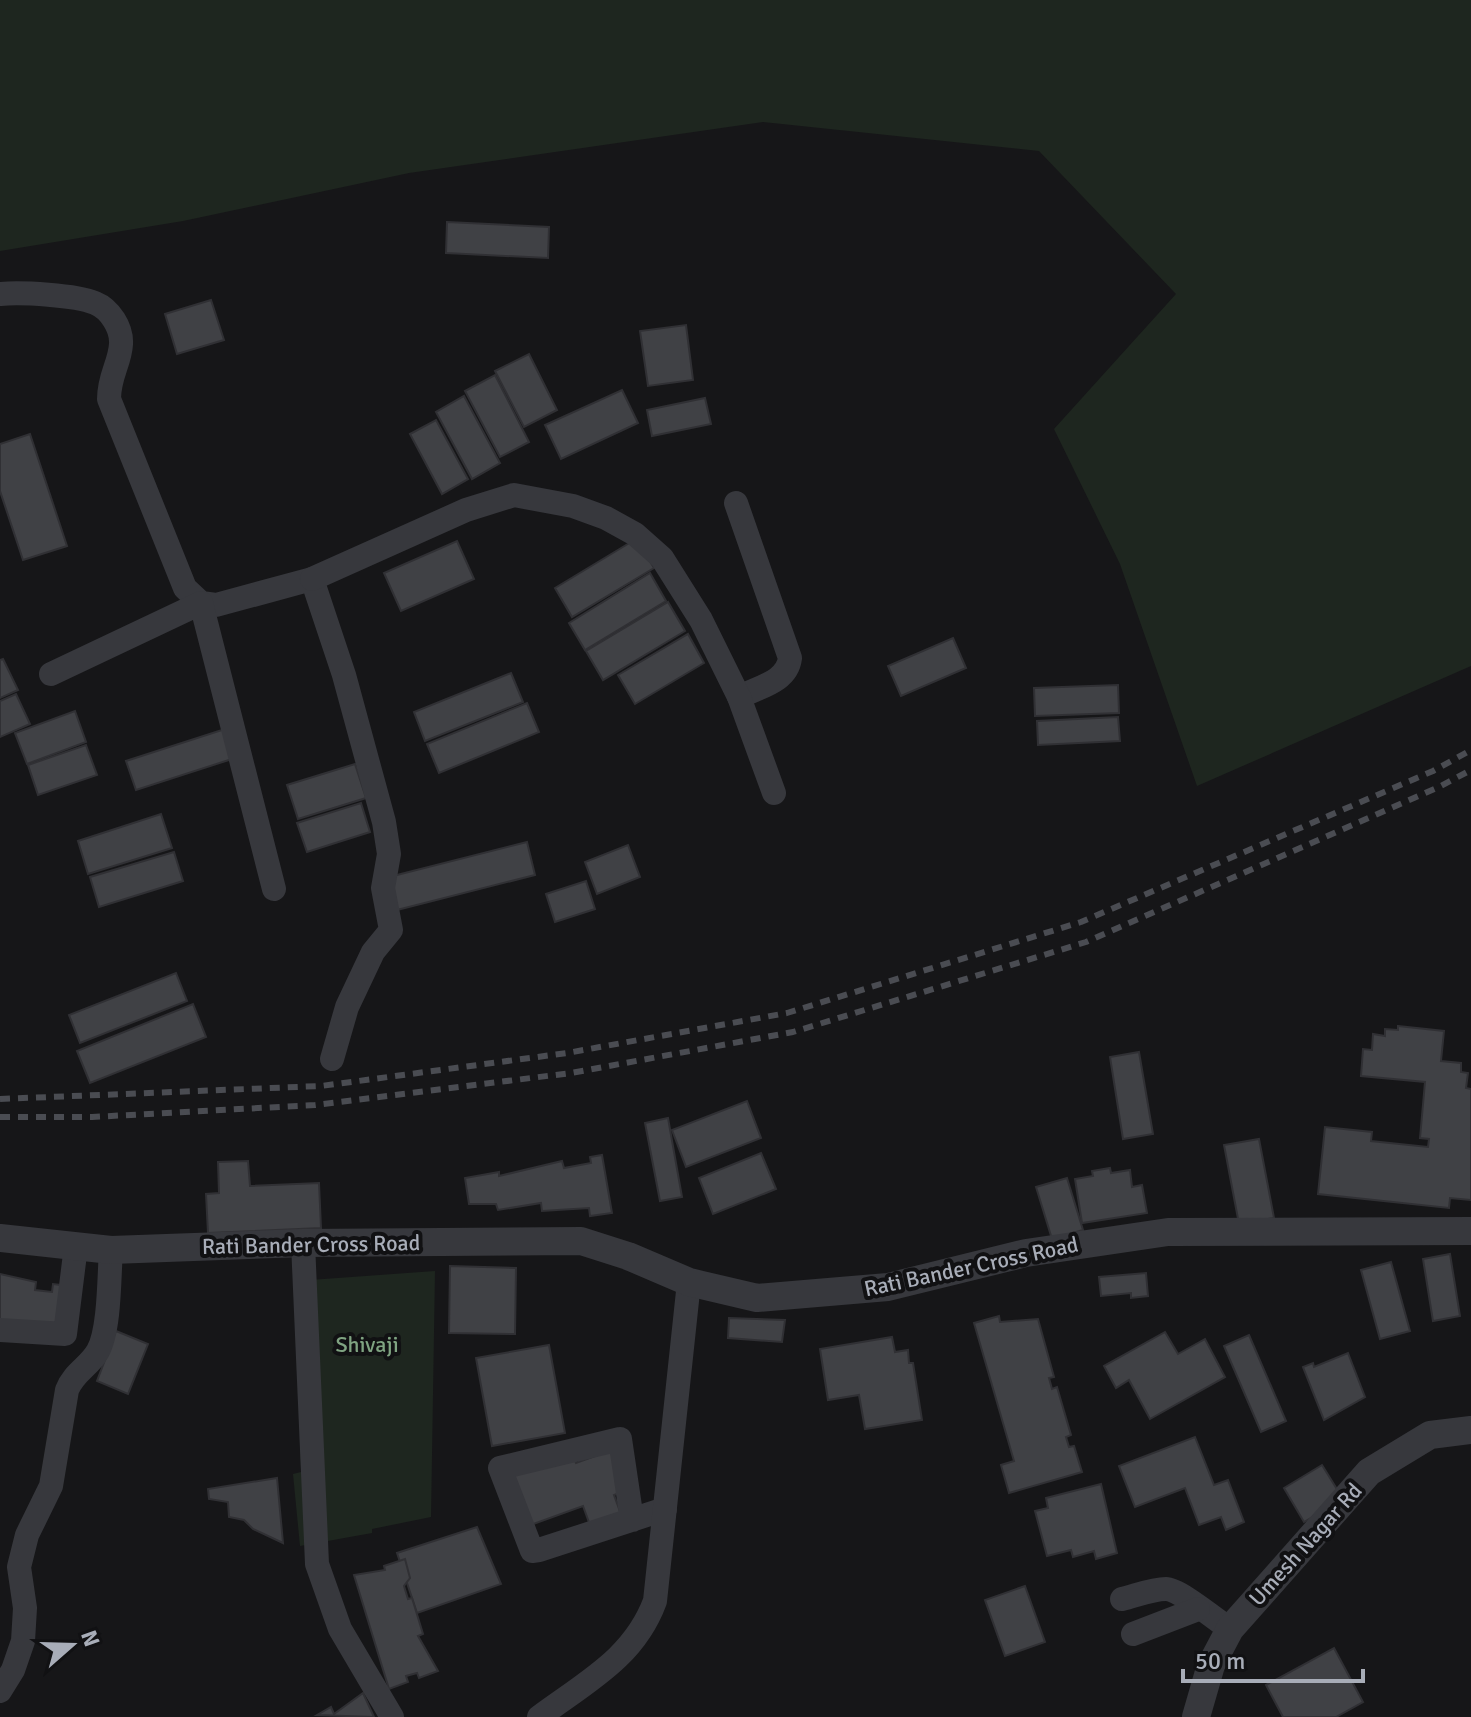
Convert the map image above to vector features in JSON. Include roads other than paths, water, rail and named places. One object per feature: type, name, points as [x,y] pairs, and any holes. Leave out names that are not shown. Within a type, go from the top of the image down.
[{"type":"street","points":[[0,294],[94,303],[108,312],[117,325],[121,343],[109,380],[109,399],[173,562],[185,588],[201,603],[274,889]]},
{"type":"street","points":[[51,674],[201,603],[216,605],[312,579],[451,516],[514,495],[573,506],[635,534],[662,558],[701,620],[739,697],[774,793]]},
{"type":"street","points":[[736,503],[790,658],[788,670],[781,677],[739,697]]},
{"type":"street","points":[[312,579],[344,675],[389,854],[383,888],[391,930],[373,952],[347,1007],[332,1059]]},
{"type":"street","name":"Rati Bander Cross Road","points":[[0,1238],[111,1250],[303,1243],[581,1241],[628,1256],[689,1282],[757,1298],[888,1287],[1026,1253],[1168,1232],[1471,1231]]},
{"type":"street","points":[[303,1243],[317,1564],[340,1629],[392,1717]]},
{"type":"street","points":[[0,1330],[65,1334],[76,1246]]},
{"type":"street","points":[[0,1691],[13,1670],[23,1641],[25,1608],[19,1567],[27,1535],[51,1486],[67,1390],[72,1376],[91,1361],[102,1341],[111,1250]]},
{"type":"street","points":[[539,1717],[622,1656],[647,1623],[655,1601],[689,1282]]},
{"type":"street","name":"Umesh Nagar Rd","points":[[1196,1717],[1211,1665],[1230,1629],[1369,1472],[1430,1435],[1471,1430]]},
{"type":"street","points":[[632,1520],[620,1439],[500,1468],[532,1551],[632,1520],[665,1509]]},
{"type":"street","points":[[1122,1599],[1166,1589],[1184,1595],[1198,1609],[1230,1629]]},
{"type":"street","points":[[1133,1634],[1198,1609]]},
{"type":"railway","points":[[0,1099],[321,1086],[567,1053],[787,1013],[1081,922],[1433,771],[1471,750]]},
{"type":"railway","points":[[0,1117],[92,1117],[315,1105],[571,1073],[793,1032],[1086,942],[1439,787],[1471,770]]},
{"type":"park label","name":"Shivaji","points":[[367,1344]]}]
